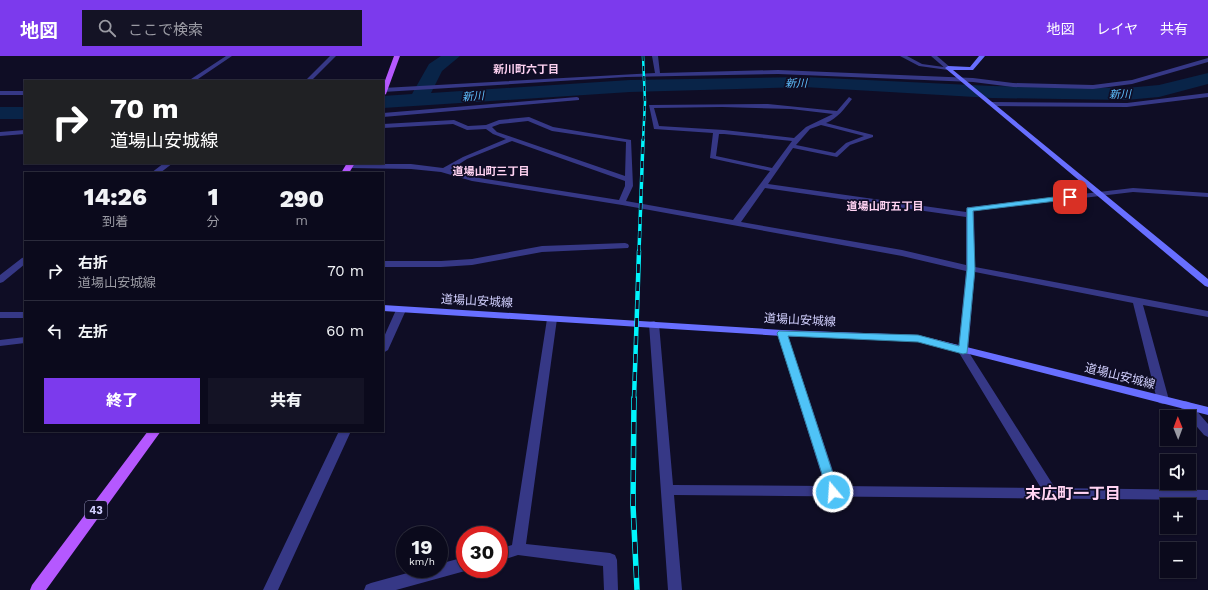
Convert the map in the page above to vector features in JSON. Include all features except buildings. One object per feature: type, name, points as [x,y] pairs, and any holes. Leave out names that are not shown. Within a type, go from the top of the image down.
[{"type":"main road","points":[[384,89],[397,56]]},
{"type":"main road","points":[[948,68],[971,69],[982,56]]},
{"type":"main road","points":[[948,68],[1208,284]]},
{"type":"main road","name":"道場山安城線","points":[[384,308],[782,333],[918,338],[963,351],[1208,411]]},
{"type":"main road","name":"43","points":[[37,590],[154,432]]},
{"type":"street","points":[[193,80],[229,56]]},
{"type":"street","points":[[309,80],[333,56]]},
{"type":"street","points":[[655,56],[658,74]]},
{"type":"street","points":[[903,56],[921,65],[948,68]]},
{"type":"street","points":[[934,56],[948,68]]},
{"type":"street","points":[[384,92],[626,75],[778,72],[964,81],[1013,85],[1093,86],[1132,82],[1208,60]]},
{"type":"street","points":[[0,93],[24,93]]},
{"type":"street","points":[[990,103],[1127,105],[1208,95]]},
{"type":"street","points":[[384,115],[577,99]]},
{"type":"street","points":[[735,224],[794,143],[808,128],[838,113],[849,99]]},
{"type":"street","points":[[820,123],[871,136],[848,144],[838,155],[794,143],[716,132],[656,128],[651,106],[740,105],[802,107],[838,113]]},
{"type":"street","points":[[384,126],[454,122],[467,128],[487,127],[499,122],[529,119],[552,129],[629,141],[629,186],[622,203]]},
{"type":"street","points":[[487,127],[494,133],[629,180]]},
{"type":"street","points":[[0,134],[21,132]]},
{"type":"street","points":[[0,141],[21,132]]},
{"type":"street","points":[[716,132],[712,157],[774,170]]},
{"type":"street","points":[[445,170],[465,158],[512,139]]},
{"type":"street","points":[[156,172],[168,164]]},
{"type":"street","points":[[351,164],[404,165],[445,170],[472,179],[622,203],[902,253],[971,269],[1208,314]]},
{"type":"street","points":[[763,185],[970,215]]},
{"type":"street","points":[[1052,494],[963,351],[971,269],[970,209],[1133,190],[1208,195]]},
{"type":"street","points":[[384,264],[441,264],[472,262],[542,249],[625,246]]},
{"type":"street","points":[[0,279],[24,261]]},
{"type":"street","points":[[1137,300],[1163,400]]},
{"type":"street","points":[[384,348],[401,310]]},
{"type":"street","points":[[0,315],[24,315]]},
{"type":"street","points":[[518,550],[552,319]]},
{"type":"street","points":[[654,324],[674,590]]},
{"type":"street","points":[[782,333],[833,492]]},
{"type":"street","points":[[0,343],[24,340]]},
{"type":"street","points":[[1185,405],[1208,432]]},
{"type":"street","points":[[270,590],[345,432]]},
{"type":"street","points":[[666,490],[1208,495]]},
{"type":"street","points":[[508,553],[518,550],[610,560],[611,590]]},
{"type":"street","points":[[371,590],[456,566]]},
{"type":"waterway","points":[[418,100],[435,68],[452,56]]},
{"type":"waterway","name":"新川","points":[[418,100],[630,86],[804,82],[992,92],[1126,94],[1159,91],[1208,78]]},
{"type":"waterway","name":"新川","points":[[384,102],[418,100]]},
{"type":"waterway","name":"新川","points":[[0,113],[24,113]]},
{"type":"railway","points":[[643,56],[645,102],[643,141]]},
{"type":"railway","points":[[639,252],[643,140]]},
{"type":"railway","points":[[634,399],[639,251]]},
{"type":"railway","points":[[634,398],[633,505],[637,590]]},
{"type":"district","name":"新川町六丁目","points":[[526,69]]},
{"type":"district","name":"道場山町三丁目","points":[[491,171]]},
{"type":"district","name":"道場山町五丁目","points":[[885,206]]},
{"type":"district","name":"末広町一丁目","points":[[1073,493]]},
{"type":"route","points":[[833,492],[782,333],[918,338],[963,351],[971,269],[970,209],[1070,197]]}]
